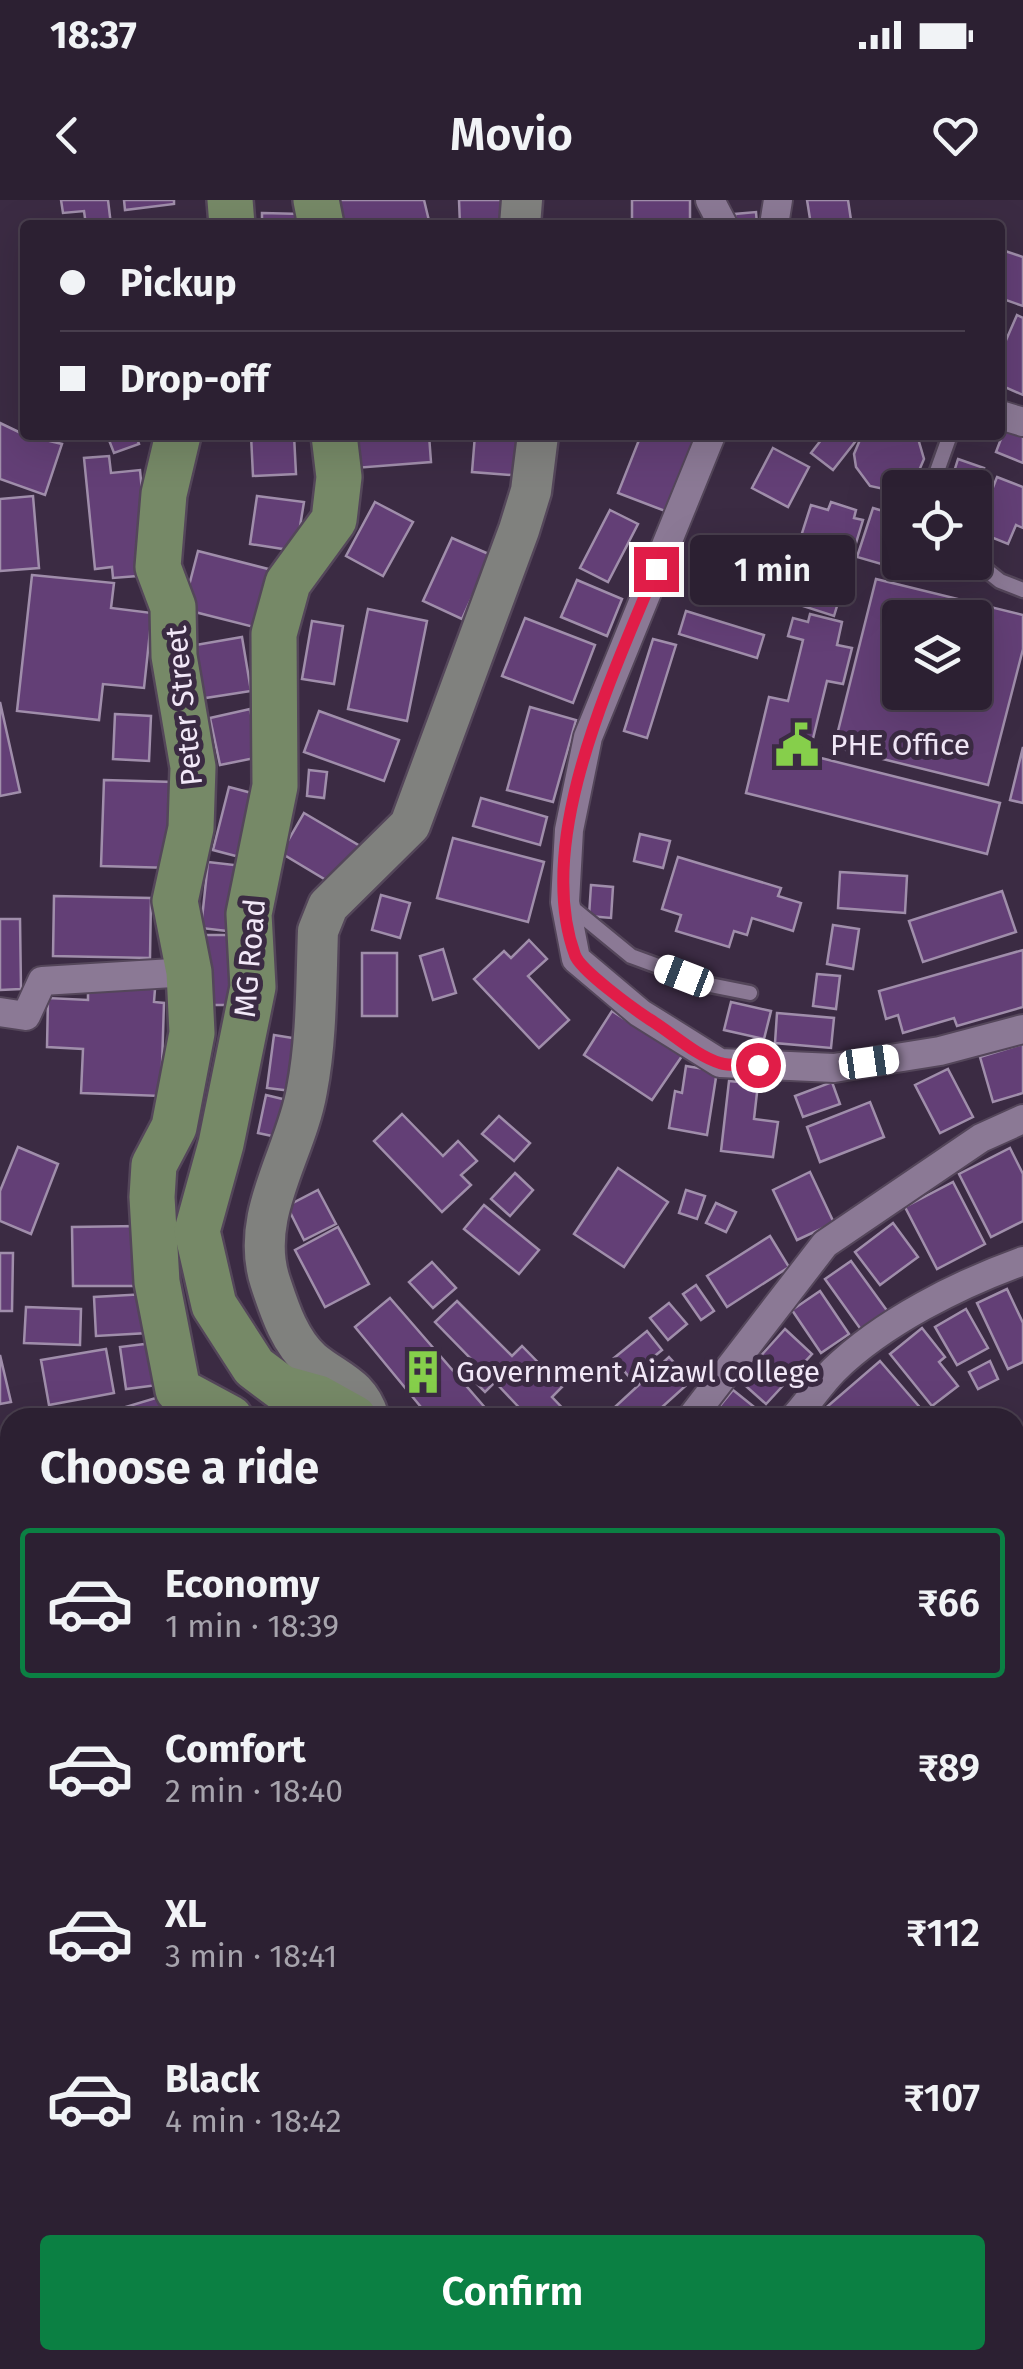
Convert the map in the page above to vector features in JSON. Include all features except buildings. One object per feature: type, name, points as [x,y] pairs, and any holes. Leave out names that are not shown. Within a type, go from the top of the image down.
[{"type":"main road","name":"Peter Street","points":[[177,440],[164,494],[158,567],[173,607],[174,656],[193,767],[191,828],[175,901],[188,972],[192,1033],[174,1127],[154,1164],[154,1252],[178,1390],[211,1408]]},
{"type":"main road","name":"MG Road","points":[[335,440],[339,477],[334,520],[288,583],[274,634],[275,786],[249,914],[252,987],[221,1144],[198,1231],[214,1305],[254,1368],[282,1388],[318,1398],[336,1408]]},
{"type":"main road","points":[[363,1408],[349,1382],[311,1360],[289,1331],[269,1278],[264,1239],[270,1204],[307,1096],[318,931],[328,906],[410,825],[520,530],[531,491],[537,440]]},
{"type":"street","points":[[709,440],[588,737],[569,830],[565,902],[576,959],[640,1013],[720,1063],[834,1068],[940,1052],[1023,1029]]},
{"type":"street","points":[[0,1012],[26,1016],[42,982],[188,972]]},
{"type":"street","points":[[699,1408],[825,1244],[981,1138],[1023,1118]]},
{"type":"street","points":[[802,1408],[831,1372],[871,1342],[968,1285],[1023,1262]]},
{"type":"lane","points":[[937,470],[948,440]]},
{"type":"lane","points":[[992,575],[1023,590]]},
{"type":"lane","points":[[565,902],[631,956],[710,986],[750,993]]},
{"type":"place","name":"PHE Office","points":[[797,745]]},
{"type":"place","name":"Government Aizawl college","points":[[423,1372]]},
{"type":"route","points":[[656,569],[588,737],[569,830],[565,902],[576,959],[640,1013],[720,1063],[758,1065]]}]
